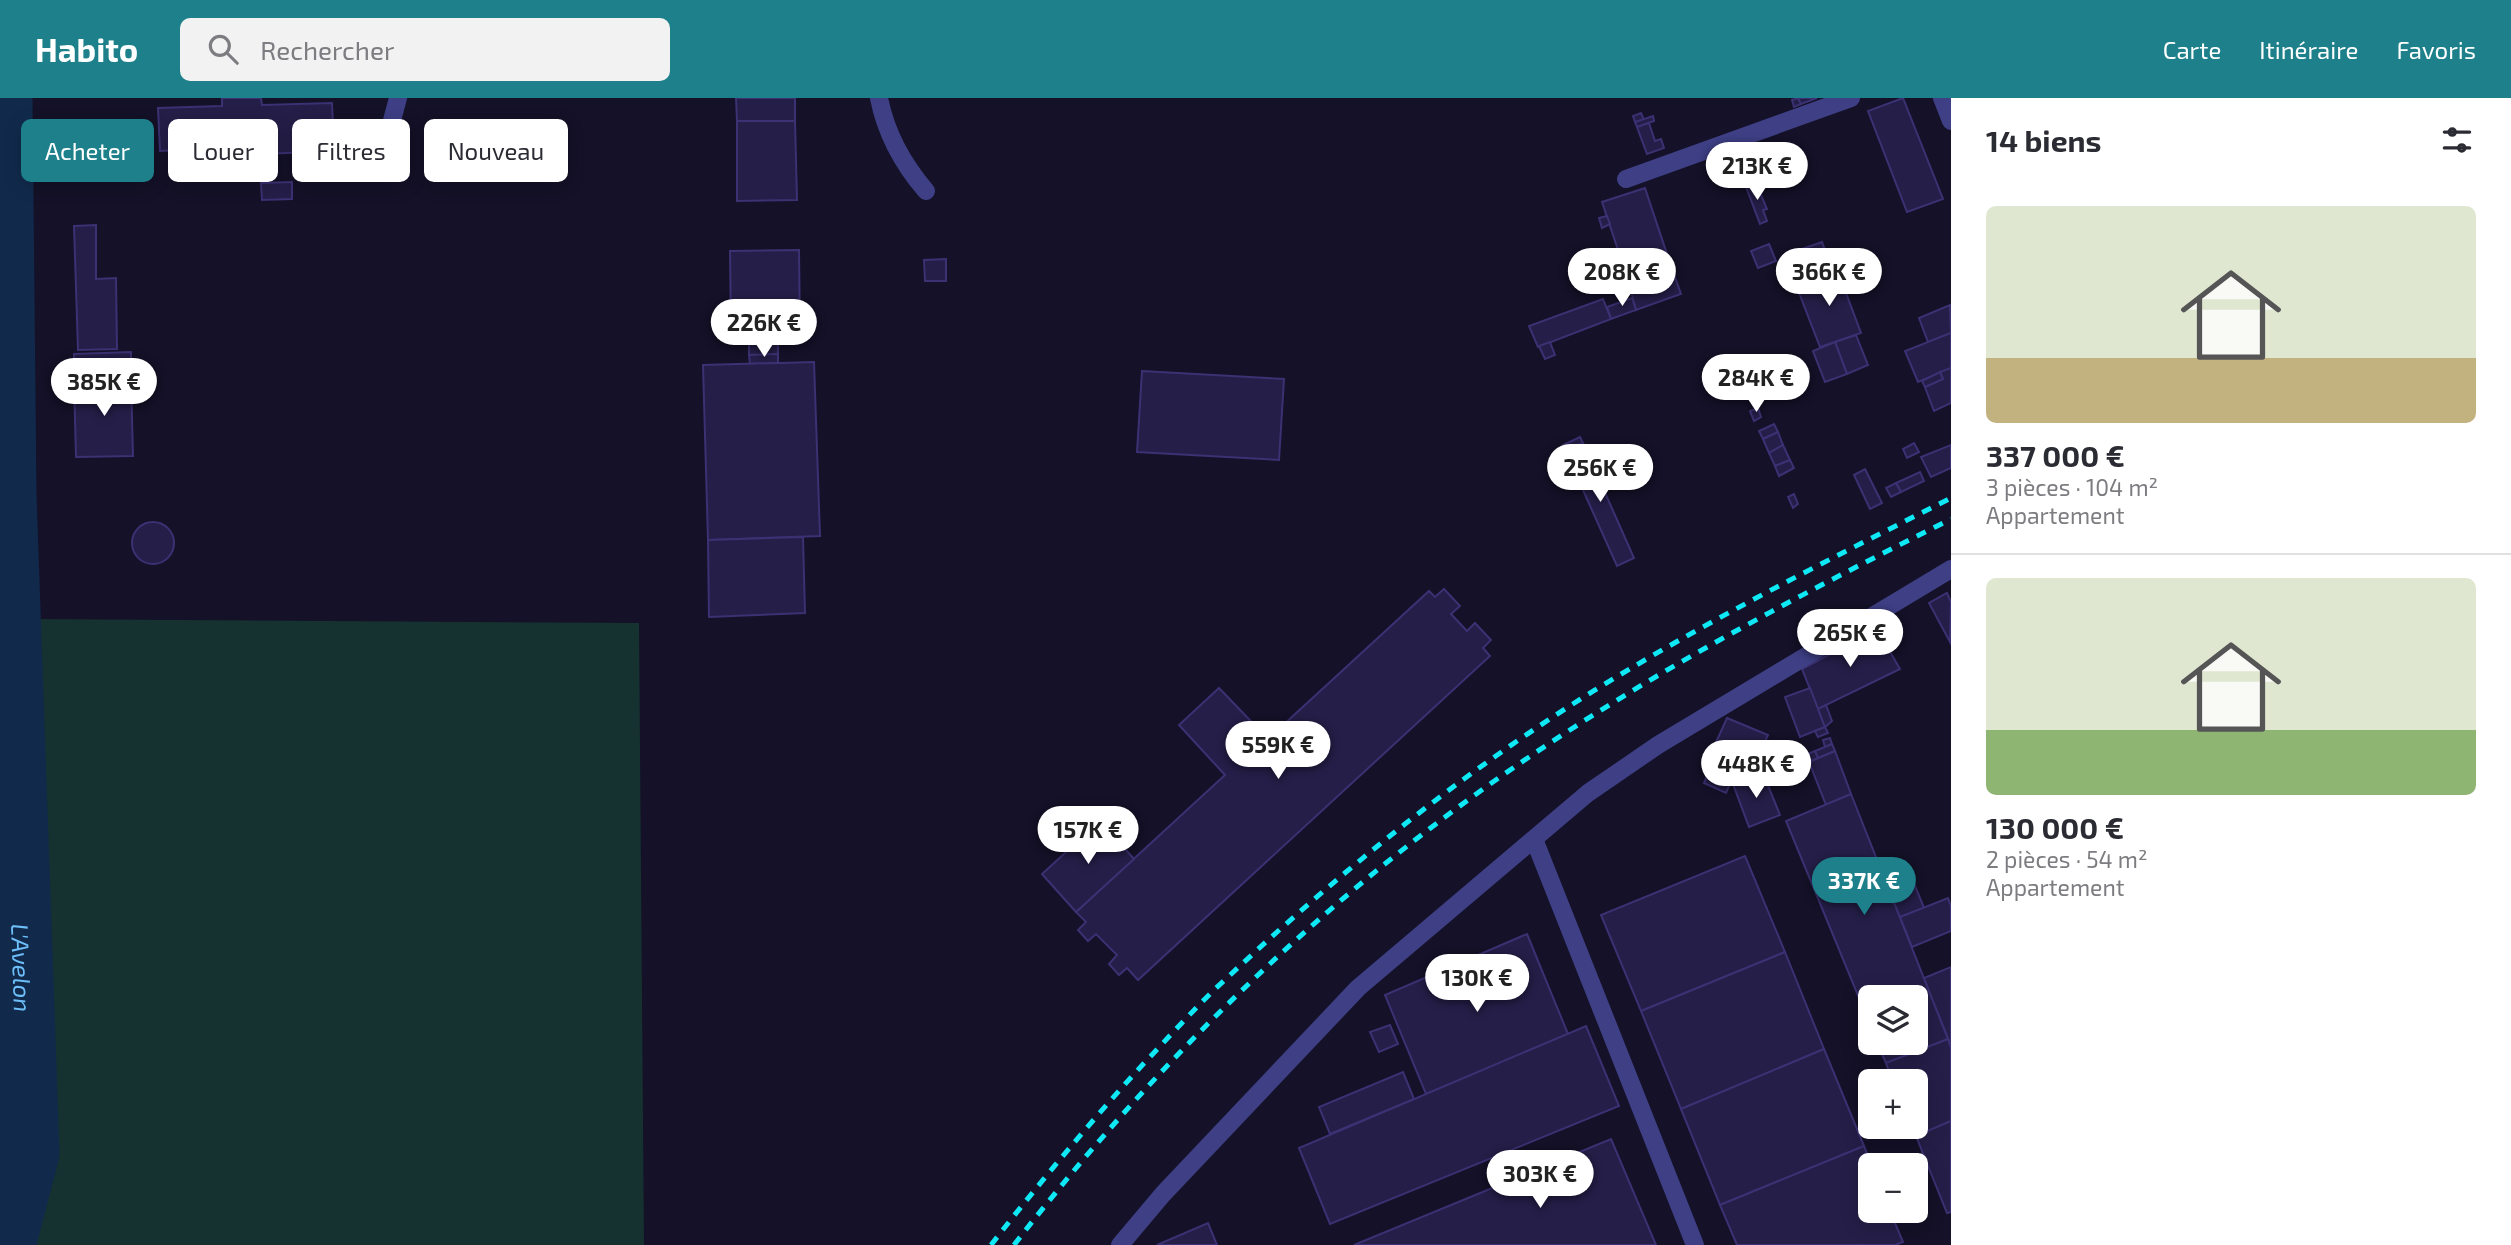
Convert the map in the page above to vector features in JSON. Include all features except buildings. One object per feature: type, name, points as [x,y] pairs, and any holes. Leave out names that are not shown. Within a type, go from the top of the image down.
[{"type":"street","points":[[392,119],[398,98]]},
{"type":"street","points":[[879,98],[889,134],[900,157],[926,191]]},
{"type":"street","points":[[1626,178],[1851,98]]},
{"type":"street","points":[[1942,98],[1951,121]]},
{"type":"street","points":[[1120,1245],[1163,1194],[1336,1009],[1384,965],[1588,793],[1627,764],[1951,569]]},
{"type":"street","points":[[1534,839],[1695,1245]]},
{"type":"green space","points":[[23,619],[639,623],[644,1245],[0,1245],[0,967],[23,952]]},
{"type":"waterway","name":"L'Avelon","points":[[2,98],[6,495],[29,1153],[5,1245]]},
{"type":"railway","points":[[991,1245],[1086,1129],[1196,1008],[1313,900],[1401,827],[1539,726],[1631,668],[1767,592],[1951,498]]},
{"type":"railway","points":[[1014,1245],[1132,1104],[1195,1037],[1328,911],[1399,853],[1472,797],[1547,745],[1645,683],[1797,598],[1951,519]]}]
